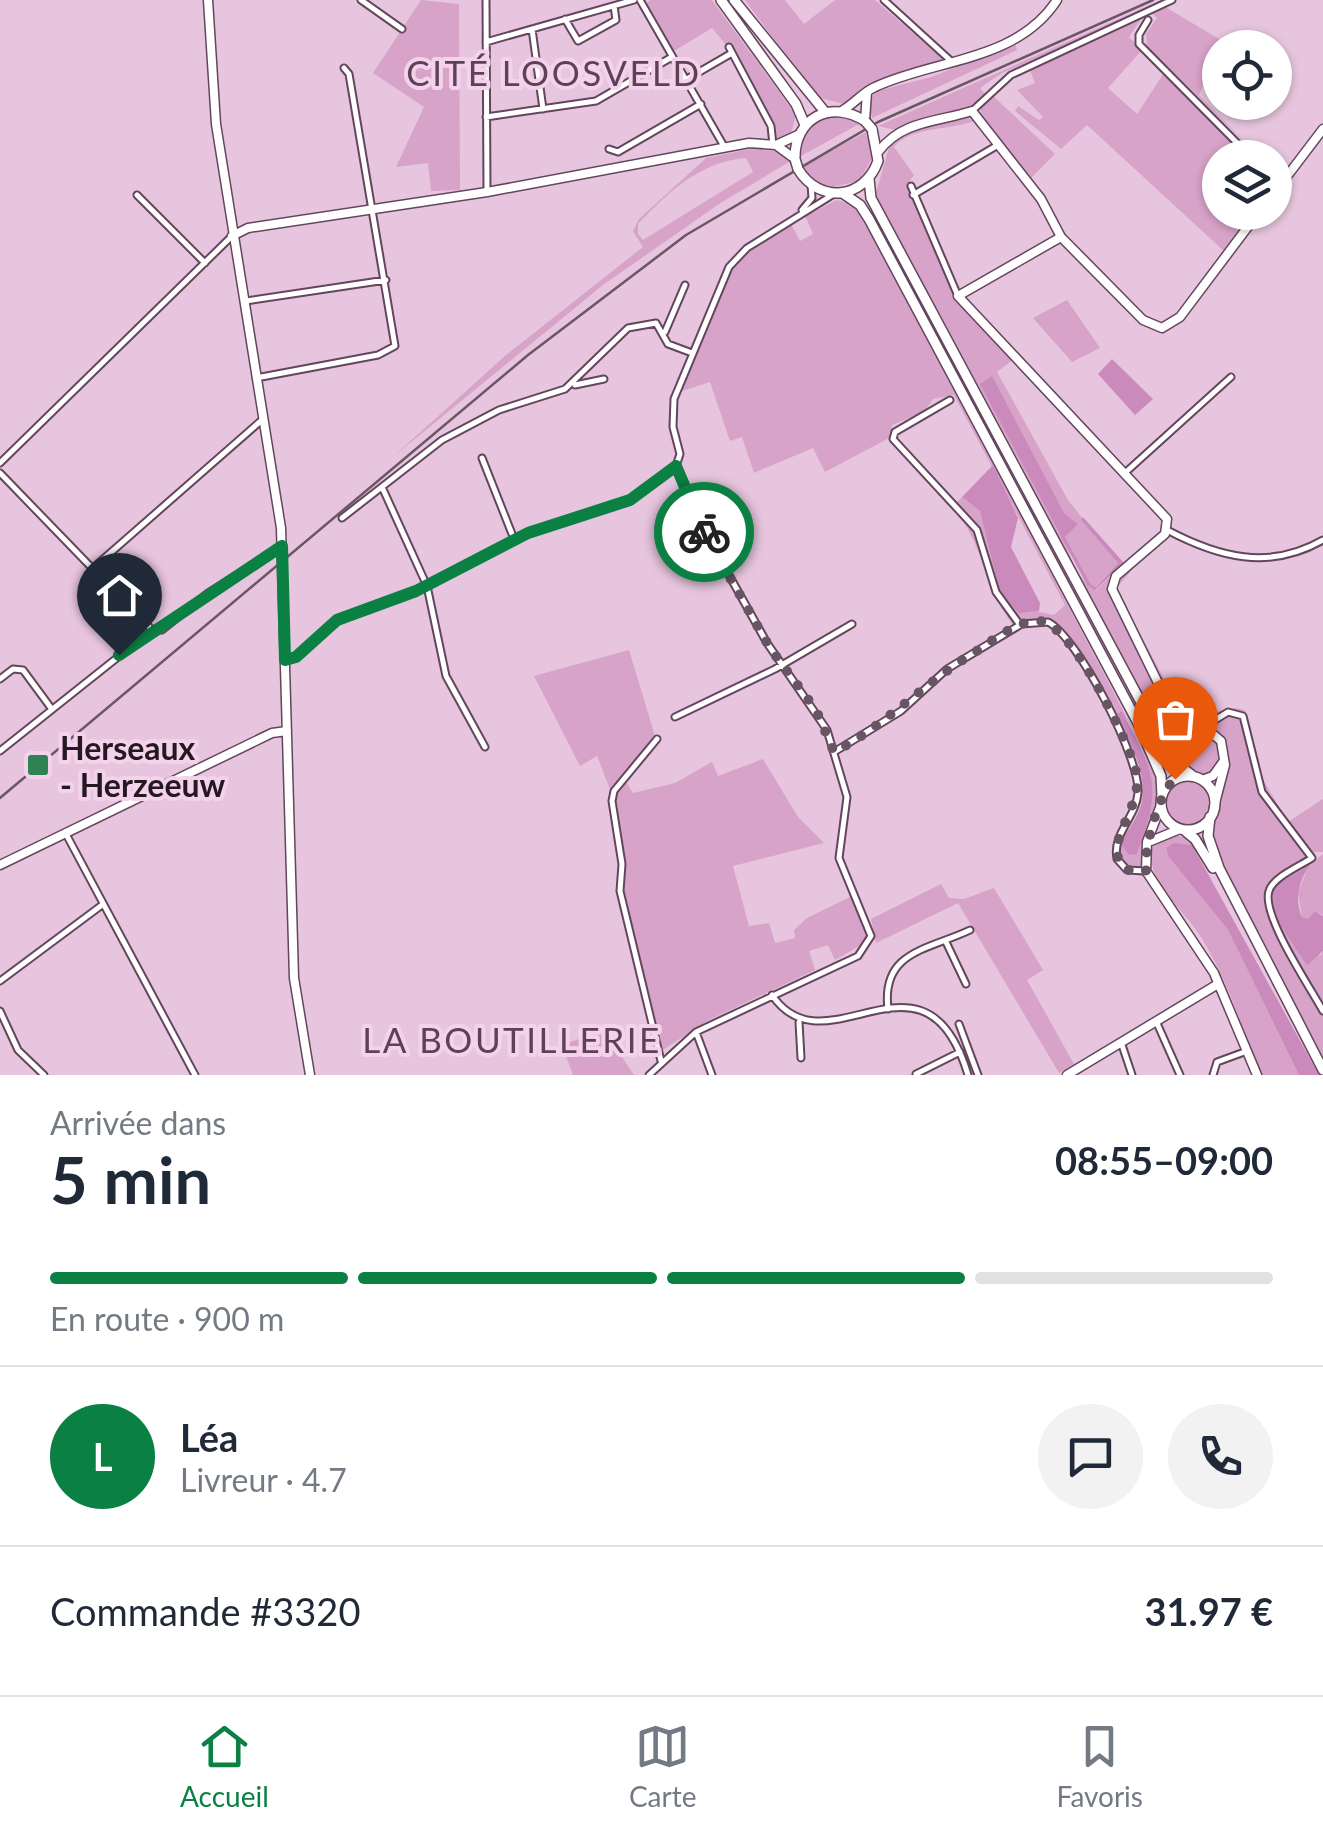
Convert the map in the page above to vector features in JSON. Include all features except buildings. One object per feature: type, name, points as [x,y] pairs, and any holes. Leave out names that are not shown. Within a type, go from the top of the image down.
[{"type":"highway","points":[[727,2],[825,112]]},
{"type":"highway","points":[[727,2],[796,104],[804,125]]},
{"type":"highway","points":[[1255,940],[1201,846],[1168,821],[1161,801],[1162,776],[1144,733],[968,390],[872,198],[869,179],[879,151],[868,125],[843,110],[825,112],[804,125],[798,136],[797,164],[810,185],[839,194],[864,209],[968,390],[1159,736],[1176,763],[1212,792],[1214,806],[1208,834],[1214,856],[1323,1070]]},
{"type":"highway","points":[[839,194],[869,179]]},
{"type":"highway","points":[[1161,801],[1172,781],[1197,778]]},
{"type":"highway","points":[[1182,829],[1200,827],[1210,818]]},
{"type":"street","points":[[208,0],[209,72],[282,546],[294,978],[310,1075]]},
{"type":"street","points":[[361,0],[402,29]]},
{"type":"street","points":[[486,0],[487,192]]},
{"type":"street","points":[[486,42],[637,0],[725,148]]},
{"type":"street","points":[[884,0],[954,63]]},
{"type":"street","points":[[843,110],[867,92],[1024,34],[1055,4],[1044,0]]},
{"type":"street","points":[[867,92],[868,125],[886,135],[925,121],[972,111],[1011,75],[1172,0]]},
{"type":"street","points":[[565,19],[578,40],[616,20],[614,6]]},
{"type":"street","points":[[1148,20],[1138,35],[1139,44],[1234,140]]},
{"type":"street","points":[[532,28],[543,109]]},
{"type":"street","points":[[686,80],[730,50],[771,126],[775,145],[797,164]]},
{"type":"street","points":[[486,117],[596,101],[672,57]]},
{"type":"street","points":[[256,378],[394,348],[350,74],[344,68]]},
{"type":"street","points":[[610,149],[618,152],[700,104]]},
{"type":"street","points":[[972,111],[1041,199],[1061,236],[1143,320],[1162,328],[1180,318],[1246,230]]},
{"type":"street","points":[[1292,167],[1323,129]]},
{"type":"street","points":[[879,151],[898,133]]},
{"type":"street","points":[[0,462],[232,236],[248,228],[487,192],[725,148],[775,145],[798,136]]},
{"type":"street","points":[[914,195],[998,145]]},
{"type":"street","points":[[285,660],[296,657],[337,620],[427,586],[514,539],[630,500],[676,466],[680,454],[673,404],[723,279],[739,254],[809,204],[810,185]]},
{"type":"street","points":[[911,186],[958,296],[1164,514],[1167,530]]},
{"type":"street","points":[[800,212],[839,194]]},
{"type":"street","points":[[137,195],[205,263]]},
{"type":"street","points":[[958,296],[1061,236]]},
{"type":"street","points":[[244,302],[386,280]]},
{"type":"street","points":[[664,335],[685,285]]},
{"type":"street","points":[[572,385],[628,328],[656,323],[674,348],[692,353]]},
{"type":"street","points":[[1126,472],[1231,377]]},
{"type":"street","points":[[342,518],[426,450],[486,416],[572,385],[604,379]]},
{"type":"street","points":[[950,400],[895,432],[893,439],[976,530],[996,592],[1020,625]]},
{"type":"street","points":[[92,569],[263,418]]},
{"type":"street","points":[[482,458],[514,539]]},
{"type":"street","points":[[649,1075],[696,1032],[846,962],[868,945],[869,925],[839,858],[848,800],[834,752],[816,710],[782,664],[700,525],[676,466]]},
{"type":"street","points":[[0,473],[152,630]]},
{"type":"street","points":[[382,486],[427,586],[442,666],[485,747]]},
{"type":"street","points":[[1167,530],[1206,550],[1238,557],[1289,555],[1323,540]]},
{"type":"street","points":[[1167,530],[1116,576],[1113,593],[1162,691],[1206,724],[1221,741],[1225,770],[1214,806]]},
{"type":"street","points":[[0,751],[152,630],[162,630],[208,593],[282,546]]},
{"type":"street","points":[[834,752],[901,711],[947,670],[1020,625],[1048,622],[1076,650],[1136,772],[1137,803],[1116,842],[1117,859],[1127,870],[1146,871]]},
{"type":"street","points":[[675,717],[852,624]]},
{"type":"street","points":[[0,679],[13,669],[23,670],[51,708]]},
{"type":"street","points":[[1206,724],[1228,712],[1244,716],[1262,792],[1316,857],[1273,883],[1268,899],[1272,920],[1323,1011]]},
{"type":"street","points":[[0,866],[272,734],[288,732]]},
{"type":"street","points":[[657,739],[614,791],[612,801],[622,864],[620,891],[661,1060]]},
{"type":"street","points":[[1197,778],[1220,770],[1224,753]]},
{"type":"street","points":[[1161,801],[1146,849],[1146,871],[1186,924],[1218,984],[1258,1075]]},
{"type":"street","points":[[1146,849],[1159,834],[1182,829]]},
{"type":"street","points":[[66,834],[196,1075]]},
{"type":"street","points":[[0,980],[102,905]]},
{"type":"street","points":[[888,1009],[885,984],[894,968],[970,930]]},
{"type":"street","points":[[946,942],[966,984]]},
{"type":"street","points":[[1067,1075],[1218,984]]},
{"type":"street","points":[[772,995],[799,1022],[833,1026],[888,1009],[930,1017],[949,1032],[968,1075]]},
{"type":"street","points":[[0,1010],[18,1050],[44,1075]]},
{"type":"street","points":[[1156,1020],[1180,1075]]},
{"type":"street","points":[[799,1022],[801,1058]]},
{"type":"street","points":[[960,1024],[978,1075]]},
{"type":"street","points":[[696,1032],[712,1075]]},
{"type":"street","points":[[1121,1042],[1132,1075]]},
{"type":"street","points":[[916,1074],[960,1052]]},
{"type":"street","points":[[1213,1075],[1217,1062],[1247,1052]]},
{"type":"shaded area","points":[[421,0],[459,4],[460,190],[431,191],[428,163],[396,167],[424,107],[373,73]]},
{"type":"shaded area","points":[[712,0],[796,115],[791,134],[777,140],[776,126],[732,44],[727,46],[712,28],[674,51],[647,3]]},
{"type":"shaded area","points":[[745,0],[785,0],[804,24],[835,0],[875,0],[944,60],[875,81],[844,104],[816,97]]},
{"type":"shaded area","points":[[1161,0],[1169,0],[1002,73],[980,88],[986,95],[966,108],[896,130],[878,126]]},
{"type":"shaded area","points":[[1162,5],[1204,30],[1199,95],[1202,100],[1147,46],[1146,34],[1157,18],[1151,12],[1143,16],[1129,37],[1142,50],[1108,88],[1137,114],[1164,73],[1202,111],[1202,120],[1210,120],[1230,140],[1202,140],[1202,230],[1242,230],[1225,252],[1087,125],[1061,149],[1015,111],[1018,106],[1039,120],[1043,117],[1017,90],[1035,83],[1029,68]]},
{"type":"shaded area","points":[[1015,44],[1017,50],[872,118],[868,102],[877,91],[931,77]]},
{"type":"shaded area","points":[[992,95],[1055,154],[1030,179],[980,117],[981,108]]},
{"type":"shaded area","points":[[839,115],[859,124],[801,156],[811,127]]},
{"type":"shaded area","points":[[967,117],[975,121],[920,132],[894,147],[914,175],[907,184],[958,301],[1014,359],[997,372],[1068,500],[1118,563],[1095,587],[1091,586],[1066,539],[1080,576],[1087,584],[1096,590],[1124,563],[1130,572],[1116,589],[1169,688],[1205,714],[1245,710],[1259,773],[1288,822],[1323,799],[1323,852],[1312,852],[1315,860],[1323,854],[1323,915],[1315,911],[1308,919],[1302,917],[1298,893],[1308,867],[1276,885],[1320,956],[1323,951],[1323,1059],[1242,913],[1217,854],[1211,823],[1227,750],[1220,750],[1217,767],[1208,776],[1179,763],[875,196],[891,141],[921,125]],"holes":[[[1064,513],[1077,523],[1066,536],[1064,523]]]},
{"type":"shaded area","points":[[866,132],[873,157],[859,181],[829,188],[811,178],[803,166]]},
{"type":"shaded area","points":[[750,149],[776,151],[789,162],[719,204],[603,285],[394,456],[506,355],[643,247],[633,231],[639,219],[706,158]],"holes":[[[746,158],[753,172],[643,240],[638,234],[638,224],[649,212],[700,172]]]},
{"type":"shaded area","points":[[837,200],[854,205],[865,219],[1156,773],[1156,802],[1143,849],[1145,877],[1124,872],[1113,857],[1115,840],[1136,792],[1127,754],[1102,701],[1057,634],[1044,624],[1017,630],[999,601],[972,537],[953,507],[962,497],[980,511],[1000,592],[1031,610],[1054,615],[1065,605],[954,395],[933,399],[924,412],[892,425],[891,437],[825,472],[813,448],[754,473],[742,437],[730,441],[710,382],[679,392],[732,270],[750,249],[791,224],[800,241],[813,234],[805,216]],"holes":[[[1122,711],[1142,749],[1151,780],[1149,813],[1137,854],[1128,828],[1136,814],[1141,785],[1135,756],[1114,715]]]},
{"type":"shaded area","points":[[1067,300],[1100,348],[1072,362],[1033,318]]},
{"type":"shaded area","points":[[1112,359],[1153,399],[1135,415],[1098,374]]},
{"type":"shaded area","points":[[992,376],[1064,513],[1078,524],[1065,537],[1091,585],[1096,587],[1118,563],[1081,520],[1083,517],[1124,563],[1095,590],[1087,585],[980,384]]},
{"type":"shaded area","points":[[971,391],[1174,767],[1164,772],[1132,702],[967,393]]},
{"type":"shaded area","points":[[993,465],[1018,518],[1011,547],[1040,603],[1039,611],[1019,613],[1000,593],[980,511],[962,497]]},
{"type":"shaded area","points":[[629,650],[655,736],[611,792],[597,756],[580,766],[534,676]]},
{"type":"shaded area","points":[[1122,711],[1152,780],[1145,830],[1137,854],[1129,855],[1121,844],[1142,803],[1143,790],[1138,763],[1114,715]]},
{"type":"shaded area","points":[[763,759],[798,817],[824,843],[733,866],[749,926],[769,923],[775,943],[795,938],[794,930],[807,918],[852,896],[867,934],[863,944],[835,960],[828,945],[809,951],[815,970],[707,1021],[663,1050],[658,1046],[622,881],[625,869],[613,798],[625,780],[633,793],[675,783],[712,762],[718,776]]},
{"type":"shaded area","points":[[1187,781],[1202,788],[1209,803],[1202,818],[1187,825],[1172,818],[1165,803],[1172,788]]},
{"type":"shaded area","points":[[1174,835],[1187,838],[1192,845],[1166,849],[1168,856],[1228,930],[1299,1075],[1261,1075],[1215,961],[1158,881],[1151,848]]},
{"type":"shaded area","points":[[1174,843],[1192,845],[1319,1075],[1299,1075],[1228,930],[1168,856],[1166,848]]},
{"type":"shaded area","points":[[1310,865],[1303,877],[1298,904],[1302,917],[1308,919],[1315,911],[1323,916],[1323,951],[1307,965],[1277,917],[1273,896],[1275,885]]},
{"type":"shaded area","points":[[941,884],[949,898],[964,899],[994,888],[1043,970],[1027,980],[1074,1064],[1059,1073],[958,903],[876,943],[871,919]]},
{"type":"shaded area","points":[[604,1030],[634,1075],[573,1075],[562,1045]]},
{"type":"railway","points":[[0,798],[528,355],[686,235],[878,122],[1153,0]]},
{"type":"way so far","points":[[704,532],[770,648],[816,710],[834,752],[901,711],[947,670],[1023,624],[1041,621],[1057,627],[1073,643],[1134,763],[1137,803],[1115,848],[1123,868],[1146,871],[1148,840],[1159,817],[1163,793],[1175,779]]},
{"type":"place","name":"Herseaux - Herzeeuw","points":[[38,765]]},
{"type":"district","name":"CITÉ LOOSVELD","points":[[554,72]]},
{"type":"district","name":"LA BOUTILLERIE","points":[[512,1039]]},
{"type":"route","points":[[119,655],[152,630],[162,630],[208,593],[282,546],[285,660],[296,657],[337,620],[416,591],[528,533],[630,500],[676,466],[704,532]]}]
